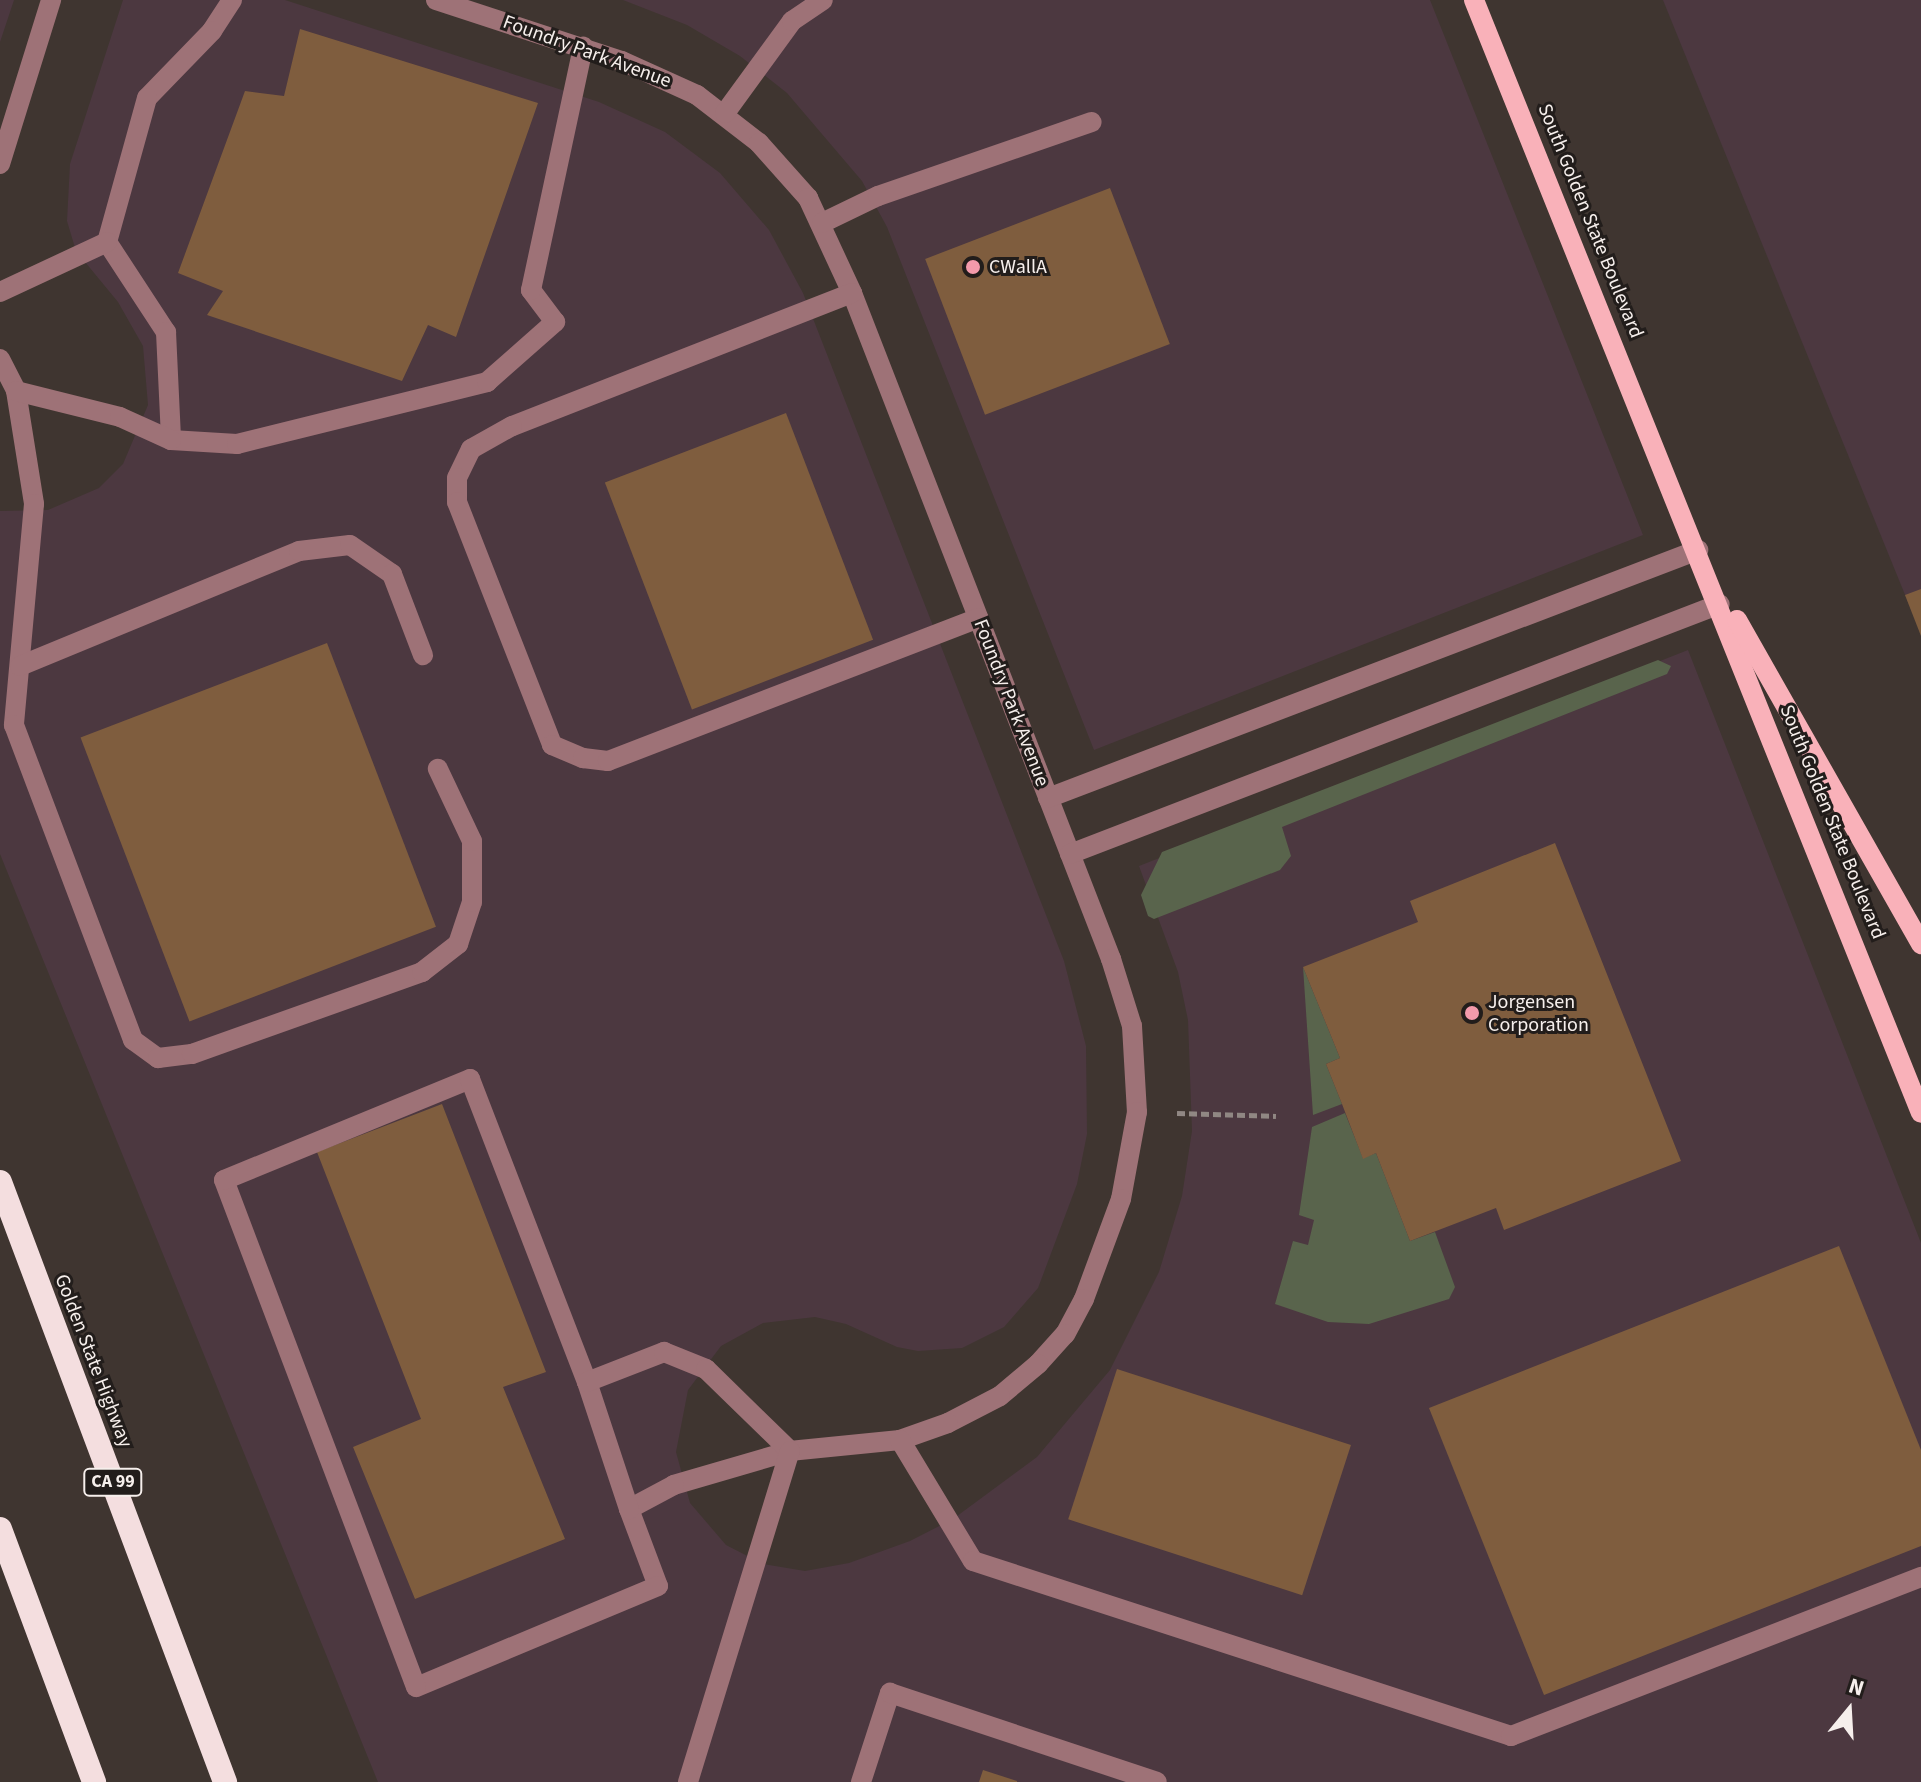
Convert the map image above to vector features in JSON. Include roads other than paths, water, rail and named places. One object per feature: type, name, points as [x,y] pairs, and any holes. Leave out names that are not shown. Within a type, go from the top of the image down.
[{"type":"highway","name":"Golden State Highway","points":[[0,1182],[225,1782]]},
{"type":"highway","points":[[0,1529],[94,1782]]},
{"type":"main road","name":"South Golden State Boulevard","points":[[1474,0],[1720,604],[1921,1113]]},
{"type":"main road","name":"South Golden State Boulevard","points":[[1698,550],[1921,944]]},
{"type":"street","points":[[0,164],[51,0]]},
{"type":"street","points":[[171,440],[166,332],[107,242],[147,98],[212,31],[232,0]]},
{"type":"street","name":"Foundry Park Avenue","points":[[436,0],[583,47],[667,80],[725,113],[782,165],[822,223],[1070,854],[1132,1026],[1137,1112],[1121,1199],[1084,1299],[1065,1334],[1038,1364],[1000,1396],[900,1440],[790,1451],[674,1485],[629,1509]]},
{"type":"street","points":[[725,113],[792,21],[823,0]]},
{"type":"street","points":[[16,391],[120,417],[171,440],[237,444],[487,382],[555,322],[531,290],[583,47]]},
{"type":"street","points":[[822,223],[878,196],[1092,122]]},
{"type":"street","points":[[0,292],[107,242]]},
{"type":"street","points":[[852,293],[499,434],[471,449],[457,478],[463,517],[552,745],[583,758],[608,761],[978,618]]},
{"type":"street","points":[[0,359],[16,391],[34,504],[14,725],[133,1040],[158,1058],[192,1054],[422,972],[458,944],[472,902],[472,841],[438,769]]},
{"type":"street","points":[[20,666],[299,551],[350,545],[392,574],[423,655]]},
{"type":"street","points":[[1048,798],[1698,550]]},
{"type":"street","points":[[1070,854],[1720,604]]},
{"type":"street","points":[[470,1079],[587,1382],[658,1586],[416,1687],[224,1180],[470,1079]]},
{"type":"street","points":[[587,1382],[664,1352],[706,1369],[790,1451],[688,1782]]},
{"type":"street","points":[[900,1440],[973,1561],[1511,1736],[1921,1577]]},
{"type":"street","points":[[861,1782],[890,1693],[1157,1782]]},
{"type":"place","name":"CWallA","points":[[973,267]]},
{"type":"place","name":"Jorgensen Corporation","points":[[1472,1013]]}]
